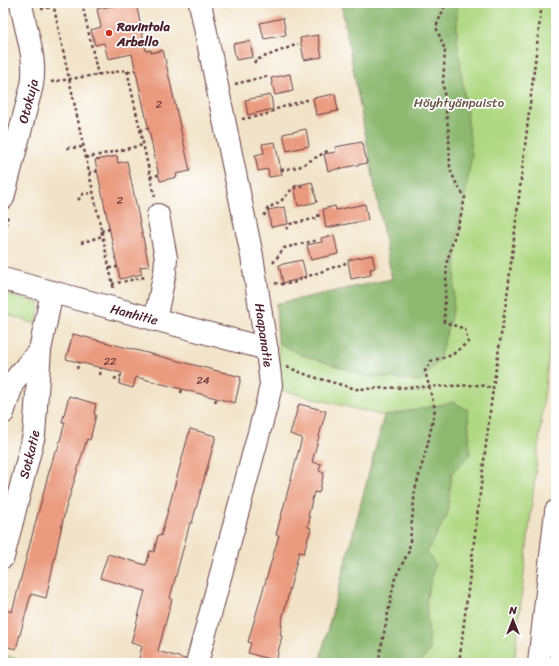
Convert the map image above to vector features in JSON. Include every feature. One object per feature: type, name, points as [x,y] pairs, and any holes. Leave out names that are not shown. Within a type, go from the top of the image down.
[{"type":"main road","name":"Haapanatie","points":[[197,663],[271,385],[252,256],[200,3]]},
{"type":"main road","name":"Otokuja","points":[[3,198],[34,73],[21,8]]},
{"type":"main road","points":[[155,320],[166,258],[158,215]]},
{"type":"main road","name":"Hanhitie","points":[[3,279],[155,320],[267,354]]},
{"type":"main road","name":"Sotkatie","points":[[3,557],[34,435],[40,350],[52,292]]},
{"type":"main road","name":"Sotkatie","points":[[3,413],[13,382],[40,350]]},
{"type":"main road","points":[[538,663],[556,511]]},
{"type":"path","points":[[21,8],[72,3]]},
{"type":"path","points":[[82,3],[98,75]]},
{"type":"path","points":[[223,3],[225,7],[239,3]]},
{"type":"path","points":[[378,663],[395,578],[409,551],[415,490],[428,443],[435,409],[425,371],[431,362],[452,355],[468,342],[465,329],[444,322],[447,261],[465,197],[456,183],[450,168],[449,136],[443,83],[445,50],[436,27],[446,3]]},
{"type":"path","points":[[459,663],[493,388],[508,288],[542,3]]},
{"type":"path","points":[[54,5],[115,296]]},
{"type":"path","points":[[254,63],[256,60],[298,44]]},
{"type":"path","points":[[32,85],[135,70]]},
{"type":"path","points":[[128,72],[158,215]]},
{"type":"path","points":[[217,88],[268,76]]},
{"type":"path","points":[[224,122],[265,114],[279,108],[310,99]]},
{"type":"path","points":[[140,130],[148,128]]},
{"type":"path","points":[[86,158],[143,145]]},
{"type":"path","points":[[67,148],[84,147]]},
{"type":"path","points":[[282,170],[299,167],[329,150]]},
{"type":"path","points":[[89,173],[98,171]]},
{"type":"path","points":[[150,177],[158,175]]},
{"type":"path","points":[[262,218],[268,208],[281,201],[293,188],[303,186]]},
{"type":"path","points":[[78,200],[83,194],[93,193]]},
{"type":"path","points":[[286,229],[290,224],[318,218],[319,211]]},
{"type":"path","points":[[101,230],[110,229]]},
{"type":"path","points":[[81,242],[102,236]]},
{"type":"path","points":[[270,266],[284,248],[318,240]]},
{"type":"path","points":[[274,282],[280,284],[300,281],[303,278],[346,263]]},
{"type":"path","points":[[109,268],[118,267]]},
{"type":"path","points":[[112,284],[164,272]]},
{"type":"path","points":[[4,327],[6,318]]},
{"type":"path","points":[[267,354],[310,376],[356,389],[480,385],[493,388]]},
{"type":"path","points":[[77,369],[78,362]]},
{"type":"path","points":[[100,375],[101,368]]},
{"type":"path","points":[[114,379],[121,376]]},
{"type":"path","points":[[181,393],[182,389]]},
{"type":"path","points":[[215,402],[216,398]]},
{"type":"green space","name":"Höyhtyänpuisto","points":[[341,3],[556,3],[556,290],[514,663],[319,663],[384,416],[281,390],[276,304],[392,279]]},
{"type":"green space","points":[[341,3],[457,3],[457,39],[472,154],[457,240],[453,309],[439,360],[421,381],[368,376],[299,354],[278,342],[276,304],[392,279]]},
{"type":"green space","points":[[3,293],[40,303],[37,322],[32,323],[3,313]]},
{"type":"green space","points":[[453,402],[468,410],[470,455],[452,473],[447,515],[427,552],[435,564],[426,601],[430,650],[420,663],[319,663],[384,416]]},
{"type":"green space","points":[[3,655],[35,663],[3,663]]},
{"type":"building","points":[[127,3],[136,3],[146,51],[151,50],[151,53],[163,50],[190,171],[176,174],[177,177],[160,181],[132,54],[108,59],[104,43],[95,45],[91,30],[101,27],[97,9]]},
{"type":"building","points":[[283,18],[286,35],[264,39],[260,23]]},
{"type":"building","points":[[318,35],[322,57],[304,60],[300,38]]},
{"type":"building","points":[[250,41],[253,57],[236,60],[233,44]]},
{"type":"building","points":[[290,74],[293,91],[275,95],[271,78]]},
{"type":"building","points":[[335,94],[338,111],[316,115],[313,98]]},
{"type":"building","points":[[271,95],[273,109],[248,115],[245,100]]},
{"type":"building","points":[[306,129],[309,146],[287,151],[283,134]]},
{"type":"building","points":[[275,142],[282,175],[269,177],[268,169],[258,171],[255,155],[264,153],[262,144]]},
{"type":"building","points":[[362,142],[367,163],[328,171],[324,154],[336,152],[335,147]]},
{"type":"building","points":[[117,156],[118,163],[127,161],[149,266],[140,267],[142,274],[120,279],[95,160]]},
{"type":"building","points":[[312,182],[317,202],[298,206],[294,186]]},
{"type":"building","points":[[365,204],[368,220],[326,228],[323,209],[335,206],[336,210]]},
{"type":"building","points":[[285,207],[288,224],[271,227],[268,210]]},
{"type":"building","points":[[334,235],[338,254],[311,260],[307,245],[322,242],[321,238]]},
{"type":"building","points":[[372,255],[375,268],[370,269],[371,275],[351,279],[348,260]]},
{"type":"building","points":[[302,260],[306,276],[283,283],[279,265]]},
{"type":"building","points":[[73,334],[241,377],[235,403],[136,377],[133,388],[119,384],[122,373],[66,359]]},
{"type":"building","points":[[69,396],[96,404],[94,414],[96,415],[90,440],[87,439],[65,511],[46,598],[31,594],[16,649],[3,646],[3,609],[12,612],[47,479],[55,451],[57,452],[65,422],[62,422]]},
{"type":"building","points":[[299,404],[326,411],[312,462],[321,464],[319,471],[324,473],[319,493],[314,492],[308,517],[310,517],[308,527],[311,528],[304,553],[299,552],[281,624],[280,635],[282,636],[276,661],[248,653],[251,643],[248,642],[279,535],[276,535],[302,438],[290,434]]},
{"type":"building","points":[[190,429],[216,436],[192,523],[190,523],[170,598],[172,599],[158,651],[185,659],[185,663],[138,663],[142,646],[131,643],[145,591],[100,578],[108,554],[146,565],[150,551],[154,552],[158,535],[161,536]]},
{"type":"place","name":"Ravintola Arbello","points":[[109,33]]}]
